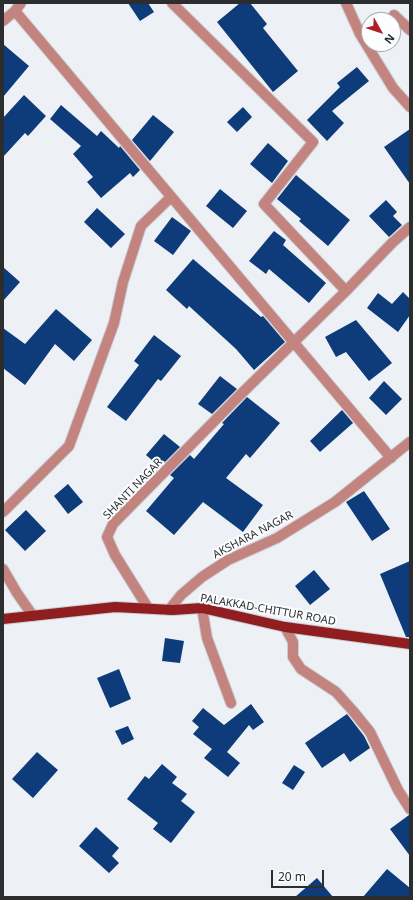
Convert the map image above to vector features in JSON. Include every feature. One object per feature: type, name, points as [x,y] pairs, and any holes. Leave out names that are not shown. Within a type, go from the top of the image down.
[{"type":"main road","name":"PALAKKAD-CHITTUR ROAD","points":[[3,619],[115,607],[169,610],[202,608],[285,627],[410,644]]},
{"type":"street","points":[[3,21],[15,12],[22,3]]},
{"type":"street","points":[[172,3],[313,142],[264,204],[346,291]]},
{"type":"street","points":[[346,3],[360,34],[394,88],[410,107]]},
{"type":"street","points":[[15,12],[391,458]]},
{"type":"street","points":[[401,22],[410,30]]},
{"type":"street","points":[[3,512],[69,446],[114,323],[123,282],[140,226],[171,197]]},
{"type":"street","points":[[294,344],[392,243],[410,227]]},
{"type":"street","name":"SHANTI NAGAR","points":[[148,608],[115,555],[107,537],[113,524],[204,434],[240,395],[294,344]]},
{"type":"street","name":"AKSHARA NAGAR","points":[[169,610],[181,595],[202,577],[228,560],[277,538],[335,502],[410,442]]},
{"type":"street","points":[[3,569],[16,593],[33,616]]},
{"type":"street","points":[[202,608],[207,638],[231,704]]},
{"type":"street","points":[[285,627],[293,642],[293,657],[301,669],[336,692],[370,732],[398,790],[410,809]]},
{"type":"building","points":[[128,3],[148,3],[154,12],[140,21]]},
{"type":"building","points":[[240,3],[250,3],[267,24],[263,28],[298,71],[273,92],[217,22]]},
{"type":"building","points":[[3,44],[29,66],[3,97]]},
{"type":"building","points":[[357,67],[369,81],[332,111],[344,123],[327,141],[307,120],[340,87],[337,83]]},
{"type":"building","points":[[24,95],[46,116],[28,136],[25,133],[3,157],[3,118]]},
{"type":"building","points":[[61,105],[97,136],[101,131],[119,148],[120,146],[140,170],[133,177],[130,173],[101,198],[87,182],[93,177],[73,154],[81,146],[50,119]]},
{"type":"building","points":[[243,107],[252,117],[237,132],[227,122]]},
{"type":"building","points":[[153,115],[174,132],[150,161],[132,140]]},
{"type":"building","points":[[410,129],[410,184],[384,147]]},
{"type":"building","points":[[268,143],[288,161],[272,183],[250,164]]},
{"type":"building","points":[[296,175],[350,220],[328,246],[299,221],[301,219],[277,199]]},
{"type":"building","points":[[220,189],[247,211],[233,228],[206,206]]},
{"type":"building","points":[[386,200],[397,212],[393,216],[402,225],[389,237],[369,216]]},
{"type":"building","points":[[97,208],[125,234],[111,248],[84,222]]},
{"type":"building","points":[[172,217],[191,231],[173,255],[154,241]]},
{"type":"building","points":[[274,231],[286,240],[283,245],[326,283],[309,303],[269,269],[266,274],[249,261]]},
{"type":"building","points":[[193,259],[261,317],[263,316],[285,342],[254,370],[236,349],[189,306],[187,309],[166,290]]},
{"type":"building","points":[[3,267],[20,282],[3,301]]},
{"type":"building","points":[[403,292],[410,299],[410,315],[398,332],[367,308],[378,293],[392,304]]},
{"type":"building","points":[[56,309],[92,340],[74,361],[55,344],[25,385],[3,368],[3,328],[25,344]]},
{"type":"building","points":[[356,320],[392,363],[369,381],[346,352],[336,357],[325,337]]},
{"type":"building","points":[[154,335],[181,356],[161,381],[158,379],[126,421],[107,407],[139,365],[134,361]]},
{"type":"building","points":[[220,376],[237,389],[212,414],[198,404]]},
{"type":"building","points":[[384,381],[402,399],[386,415],[369,398]]},
{"type":"building","points":[[247,397],[280,423],[250,458],[246,454],[226,478],[263,505],[243,532],[203,502],[174,535],[146,511],[174,478],[170,475],[190,455],[194,459],[224,424],[222,423]]},
{"type":"building","points":[[342,410],[353,423],[320,452],[310,441]]},
{"type":"building","points":[[164,434],[180,447],[160,467],[146,455]]},
{"type":"building","points":[[68,484],[83,502],[68,514],[54,496]]},
{"type":"building","points":[[364,491],[390,529],[372,541],[346,502]]},
{"type":"building","points":[[26,510],[46,531],[25,551],[5,530]]},
{"type":"building","points":[[410,561],[410,637],[406,637],[380,574]]},
{"type":"building","points":[[314,570],[330,589],[310,605],[295,586]]},
{"type":"building","points":[[165,638],[184,641],[180,663],[162,661]]},
{"type":"building","points":[[119,669],[131,699],[110,708],[97,678]]},
{"type":"building","points":[[251,704],[264,722],[253,730],[249,725],[227,752],[240,763],[228,777],[204,758],[212,749],[193,734],[199,727],[192,721],[203,708],[224,725]]},
{"type":"building","points":[[347,714],[364,736],[370,748],[350,762],[344,753],[322,768],[305,743]]},
{"type":"building","points":[[128,726],[134,739],[122,745],[115,731]]},
{"type":"building","points":[[37,752],[58,770],[33,798],[12,779]]},
{"type":"building","points":[[162,764],[177,777],[172,783],[187,794],[181,801],[195,812],[171,843],[153,829],[158,823],[127,799],[145,776],[149,779]]},
{"type":"building","points":[[294,765],[305,772],[293,790],[282,783]]},
{"type":"building","points":[[410,815],[410,856],[390,829]]},
{"type":"building","points":[[96,827],[119,848],[112,856],[119,863],[109,873],[79,846]]},
{"type":"building","points":[[387,869],[410,888],[410,897],[363,897]]},
{"type":"building","points":[[317,878],[333,897],[295,897]]}]
